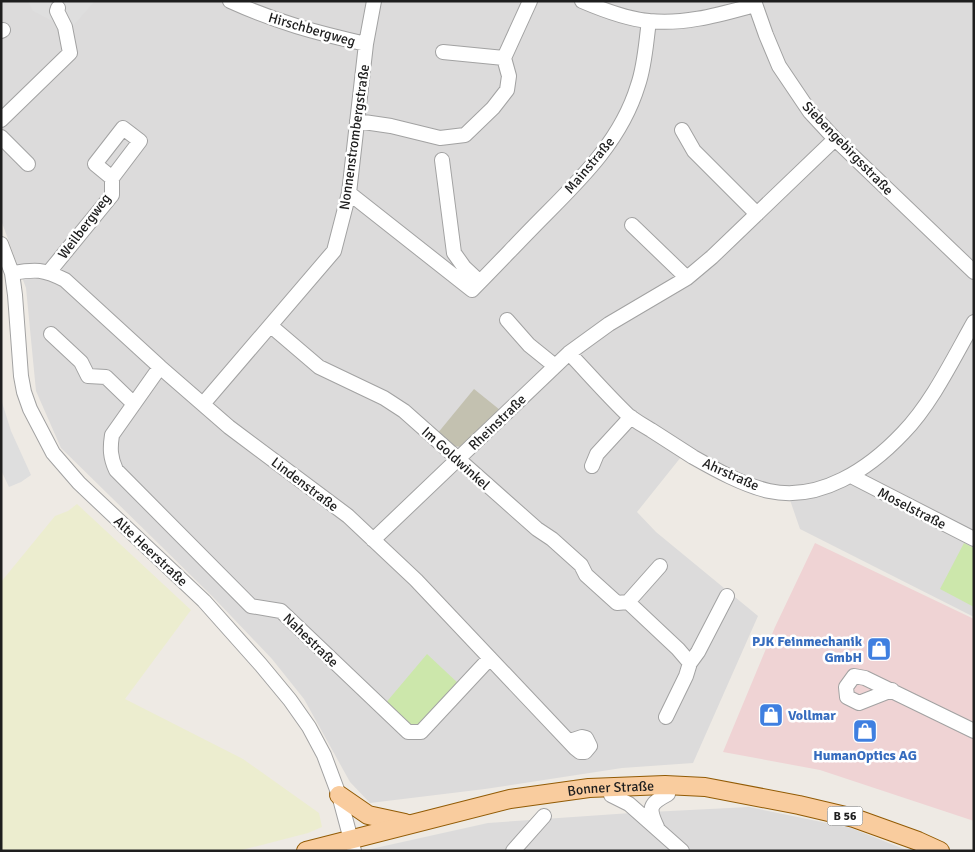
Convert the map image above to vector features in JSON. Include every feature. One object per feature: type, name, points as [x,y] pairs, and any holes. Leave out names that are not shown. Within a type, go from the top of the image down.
[{"type":"main road","name":"Bonner Straße","points":[[306,851],[353,845],[408,824],[479,806],[554,792],[665,785],[705,787],[799,805],[854,818],[940,851]]},
{"type":"main road","points":[[339,795],[368,815],[408,824]]},
{"type":"main road","name":"Bonner Straße","points":[[479,806],[611,795],[745,796]]},
{"type":"street","name":"Hirschbergweg","points":[[230,1],[265,16],[309,30],[366,44]]},
{"type":"street","name":"Nonnenstrombergstraße","points":[[203,404],[272,326],[334,251],[349,193],[366,44],[374,1]]},
{"type":"street","points":[[357,121],[391,126],[440,138],[465,135],[493,108],[507,90],[509,76],[504,58],[530,1]]},
{"type":"street","points":[[582,1],[617,14],[649,21],[679,21],[710,17],[755,3]]},
{"type":"street","name":"Siebengebirgsstraße","points":[[755,3],[766,35],[784,74],[810,112],[835,139],[974,272]]},
{"type":"street","points":[[1,120],[70,53],[64,26],[57,11],[58,7]]},
{"type":"street","name":"Mainstraße","points":[[480,282],[590,169],[613,140],[639,84],[649,21]]},
{"type":"street","points":[[443,52],[504,58]]},
{"type":"street","points":[[682,130],[694,151],[757,214]]},
{"type":"street","points":[[1,137],[28,164]]},
{"type":"street","name":"Rheinstraße","points":[[373,540],[569,353],[609,324],[687,278],[712,257],[835,139]]},
{"type":"street","points":[[349,193],[472,290],[480,282],[464,267],[454,253],[442,160]]},
{"type":"street","name":"Weilbergweg","points":[[49,272],[112,195],[112,178]]},
{"type":"street","points":[[632,225],[687,278]]},
{"type":"street","name":"Alte Heerstraße","points":[[1,244],[12,273],[21,376],[30,409],[53,453],[79,483],[204,601],[261,664],[309,727],[324,755],[339,795],[353,845]]},
{"type":"street","name":"Lindenstraße","points":[[12,273],[33,270],[49,272],[65,280],[160,368],[230,427],[348,516],[416,580],[570,741]]},
{"type":"street","points":[[507,320],[529,345],[555,366]]},
{"type":"street","name":"Ahrstraße","points":[[569,353],[631,417],[700,461],[753,486],[770,491],[790,492],[815,489],[851,476],[878,457],[904,432],[933,393],[974,322]]},
{"type":"street","name":"Im Goldwinkel","points":[[272,326],[319,367],[384,398],[404,411],[457,460],[581,565],[586,575],[617,603],[628,602],[678,649],[690,663]]},
{"type":"street","points":[[51,334],[81,362],[88,376],[106,377],[134,404]]},
{"type":"street","name":"Nahestraße","points":[[160,368],[112,434],[111,458],[116,470],[250,606],[280,611],[408,732],[421,732],[490,658]]},
{"type":"street","points":[[592,466],[597,454],[631,417]]},
{"type":"street","name":"Moselstraße","points":[[851,476],[974,539]]},
{"type":"street","points":[[628,602],[660,566]]},
{"type":"street","points":[[666,717],[686,676],[690,663],[698,652],[727,596]]},
{"type":"street","points":[[892,690],[974,730]]},
{"type":"street","points":[[658,830],[651,807],[655,801],[668,794]]},
{"type":"street","points":[[611,795],[629,804],[682,851]]},
{"type":"street","points":[[513,851],[544,816]]},
{"type":"shaded area","points":[[1,1],[974,1],[974,617],[800,529],[790,500],[753,495],[720,480],[681,457],[637,512],[656,532],[758,616],[693,763],[622,768],[485,789],[370,803],[350,782],[304,699],[272,659],[212,596],[61,448],[36,391],[26,288],[1,220]]},
{"type":"shaded area","points":[[28,1],[95,1],[67,33],[64,27],[33,11]]},
{"type":"shaded area","points":[[474,389],[500,410],[463,447],[451,446],[437,434]]},
{"type":"shaded area","points":[[1,399],[11,431],[31,475],[9,487],[1,470]]},
{"type":"shaded area","points":[[815,543],[974,619],[974,821],[820,770],[723,752],[775,627]]},
{"type":"shaded area","points":[[749,807],[851,828],[909,851],[362,851],[488,823]]},
{"type":"green space","points":[[77,504],[191,610],[125,699],[243,759],[319,813],[322,827],[308,833],[238,851],[1,851],[1,582],[55,516],[68,511]]},
{"type":"green space","points":[[964,543],[974,548],[974,607],[940,589]]},
{"type":"green space","points":[[427,654],[459,684],[419,729],[408,729],[384,705]]},
{"type":"place","name":"PJK Feinmechanik GmbH","points":[[879,649]]},
{"type":"place","name":"Vollmar","points":[[771,715]]},
{"type":"place","name":"HumanOptics AG","points":[[865,731]]}]
